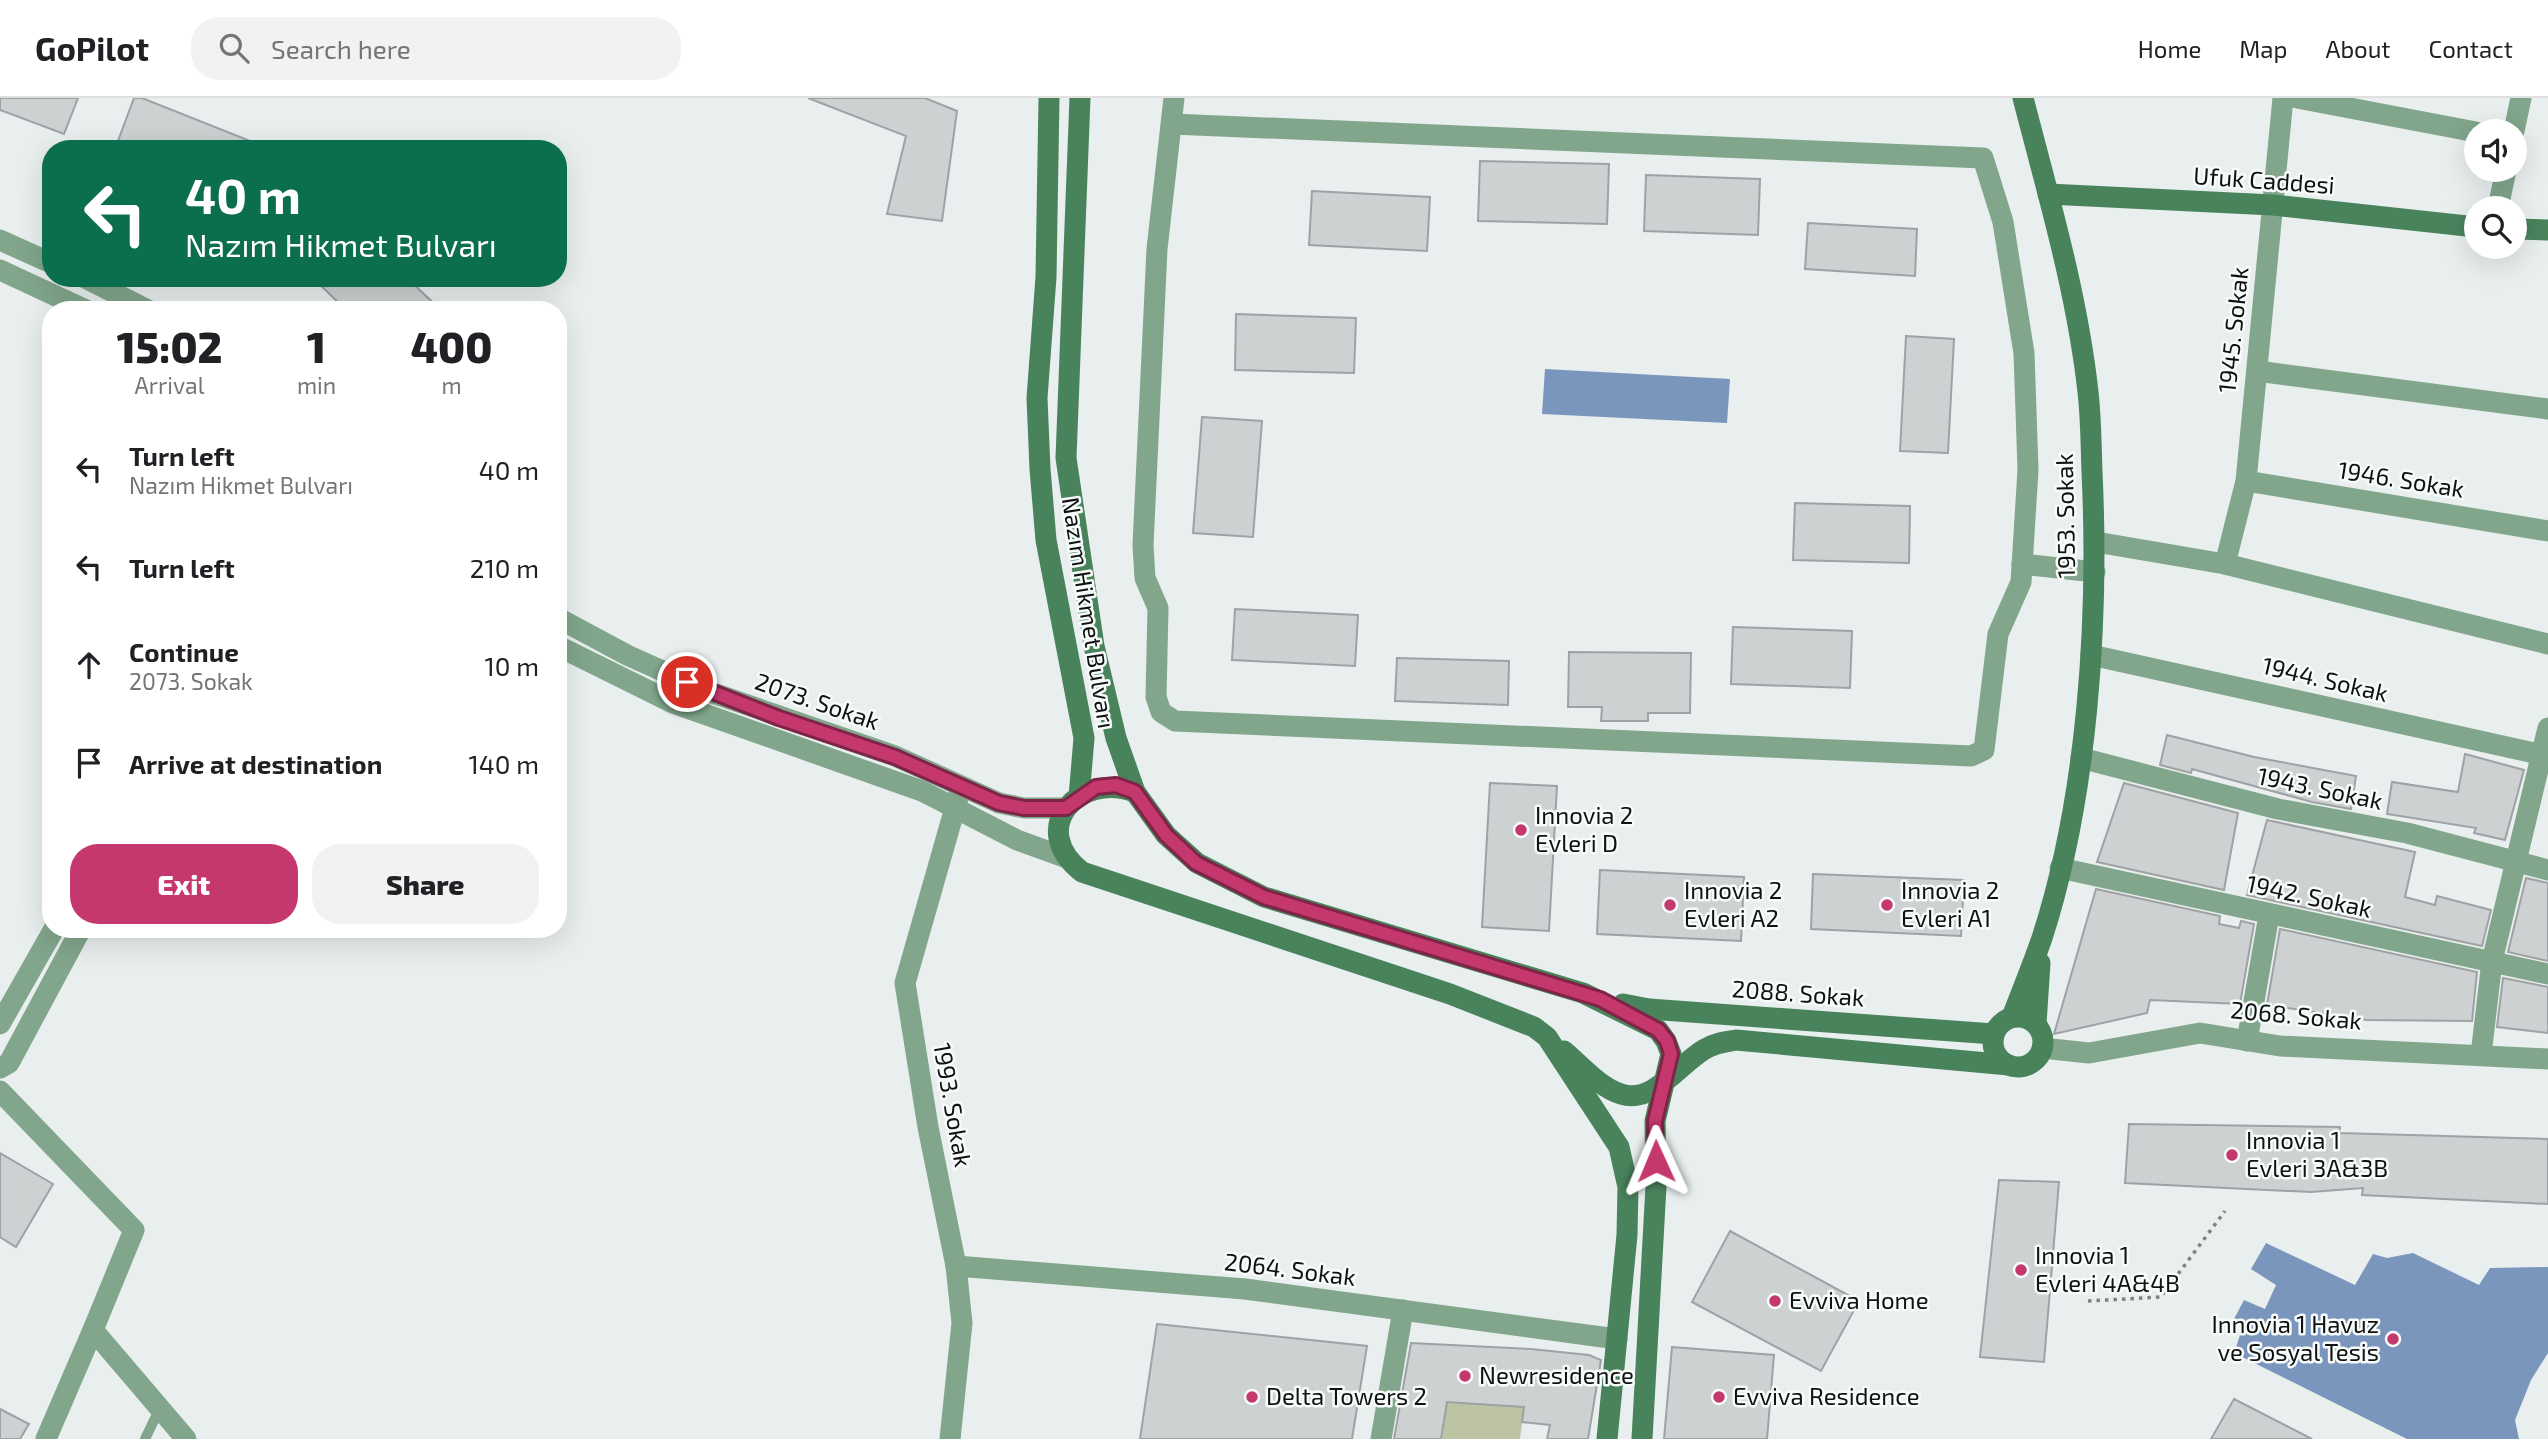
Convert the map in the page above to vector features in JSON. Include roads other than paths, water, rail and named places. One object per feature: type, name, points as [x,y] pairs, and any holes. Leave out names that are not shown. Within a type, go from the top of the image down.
[{"type":"main road","name":"Nazım Hikmet Bulvarı","points":[[1049,98],[1046,277],[1037,398],[1040,469],[1046,540],[1084,738],[1072,802],[1057,834],[1064,857]]},
{"type":"main road","name":"Nazım Hikmet Bulvarı","points":[[1080,98],[1066,458],[1094,646],[1116,738],[1135,792],[1166,835],[1196,863],[1264,897],[1600,999],[1658,1030],[1667,1041],[1671,1054],[1655,1121],[1656,1186],[1642,1439]]},
{"type":"main road","name":"1953. Sokak","points":[[2023,98],[2073,293],[2089,394],[2096,541],[2091,655],[2081,758],[2060,868],[2042,936]]},
{"type":"main road","name":"Ufuk Caddesi","points":[[2048,194],[2273,205],[2464,226]]},
{"type":"main road","points":[[2527,229],[2548,230]]},
{"type":"main road","points":[[1072,802],[1096,787],[1116,785],[1135,792]]},
{"type":"main road","points":[[1064,857],[1082,872],[1450,994],[1534,1027],[1620,1094],[1642,1094],[1667,1079],[1702,1050],[1718,1042],[1736,1040],[2025,1066],[2039,1055],[2042,1048],[2043,1039],[2036,1024],[2042,936]]},
{"type":"main road","points":[[2009,1065],[1997,1056],[1994,1034],[1998,1026],[2012,1017],[2042,936]]},
{"type":"main road","name":"2088. Sokak","points":[[1600,999],[1648,1009],[1994,1034]]},
{"type":"main road","points":[[2012,1017],[2029,1019],[2036,1024]]},
{"type":"main road","points":[[1547,1037],[1619,1147],[1628,1187],[1627,1235],[1607,1439]]},
{"type":"street","points":[[1172,124],[1983,158],[2003,222],[2024,353],[2028,470],[2021,582],[1998,634],[1984,750],[1971,757],[1175,721],[1161,712],[1156,697],[1158,608],[1144,578],[1144,531],[1159,230],[1174,98]]},
{"type":"street","name":"1945. Sokak","points":[[2225,565],[2246,481],[2283,98]]},
{"type":"street","points":[[2297,98],[2464,130]]},
{"type":"street","points":[[2517,119],[2521,98]]},
{"type":"street","points":[[0,240],[42,259]]},
{"type":"street","points":[[0,270],[67,301]]},
{"type":"street","points":[[103,287],[130,301]]},
{"type":"street","points":[[2257,371],[2548,409]]},
{"type":"street","name":"1946. Sokak","points":[[2246,481],[2548,531]]},
{"type":"street","points":[[2096,541],[2225,565],[2548,644]]},
{"type":"street","points":[[2022,564],[2095,572]]},
{"type":"street","name":"2073. Sokak","points":[[567,623],[627,655],[707,691],[895,757],[958,796],[1017,840],[1064,857]]},
{"type":"street","name":"2073. Sokak","points":[[567,650],[673,703],[922,791],[1024,808],[1072,802]]},
{"type":"street","name":"1944. Sokak","points":[[2091,655],[2545,756]]},
{"type":"street","points":[[2481,1055],[2492,961],[2545,756],[2548,728]]},
{"type":"street","name":"1943. Sokak","points":[[2081,758],[2278,809],[2407,833],[2548,870]]},
{"type":"street","name":"1993. Sokak","points":[[950,1439],[962,1323],[956,1266],[928,1127],[905,983],[958,796]]},
{"type":"street","name":"1942. Sokak","points":[[2060,868],[2548,974]]},
{"type":"street","points":[[2247,1041],[2269,915]]},
{"type":"street","points":[[0,1024],[49,938]]},
{"type":"street","points":[[0,1068],[9,1063],[76,938]]},
{"type":"street","name":"2068. Sokak","points":[[2042,1048],[2089,1053],[2200,1033],[2280,1046],[2548,1059]]},
{"type":"street","points":[[0,1091],[134,1230],[46,1439]]},
{"type":"street","name":"2064. Sokak","points":[[956,1266],[1245,1289],[1617,1339]]},
{"type":"street","points":[[1384,1435],[1403,1310]]},
{"type":"street","points":[[93,1330],[186,1439]]},
{"type":"lane","points":[[145,1439],[160,1408]]},
{"type":"water","points":[[1545,369],[1730,379],[1727,423],[1542,414]]},
{"type":"water","name":"Innovia 1 Havuz ve Sosyal Tesis","points":[[2266,1243],[2355,1285],[2373,1254],[2387,1258],[2413,1253],[2479,1285],[2490,1268],[2548,1267],[2548,1353],[2531,1380],[2515,1420],[2519,1439],[2407,1439],[2234,1353],[2243,1326],[2234,1319],[2244,1300],[2265,1309],[2276,1285],[2251,1269]]},
{"type":"place","name":"Innovia 2 Evleri D","points":[[1521,830]]},
{"type":"place","name":"Innovia 2 Evleri A2","points":[[1670,905]]},
{"type":"place","name":"Innovia 2 Evleri A1","points":[[1887,905]]},
{"type":"place","name":"Innovia 1 Evleri 3A&3B","points":[[2232,1155]]},
{"type":"place","name":"Innovia 1 Evleri 4A&4B","points":[[2021,1270]]},
{"type":"place","name":"Evviva Home","points":[[1775,1301]]},
{"type":"place","name":"Innovia 1 Havuz ve Sosyal Tesis","points":[[2393,1339]]},
{"type":"place","name":"Newresidence","points":[[1465,1376]]},
{"type":"place","name":"Delta Towers 2","points":[[1252,1397]]},
{"type":"place","name":"Evviva Residence","points":[[1719,1397]]}]
